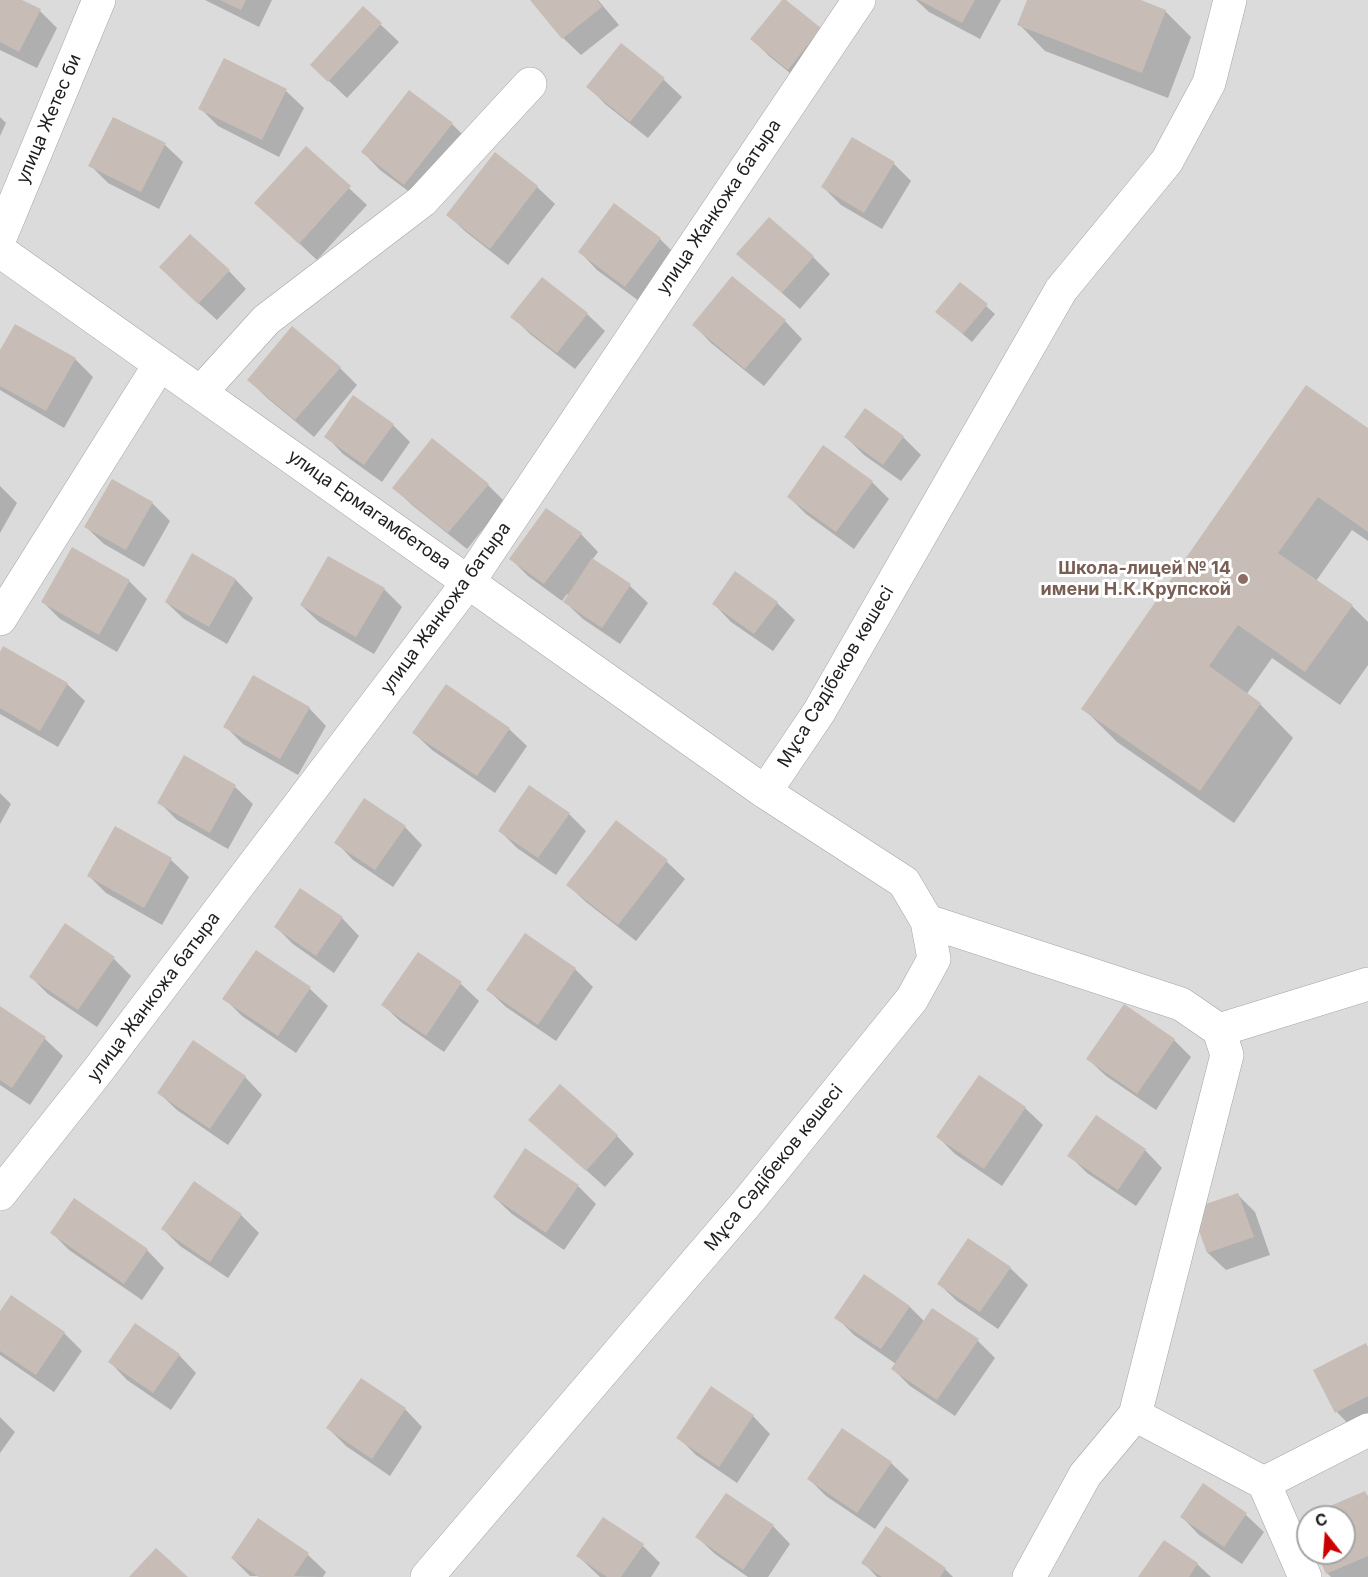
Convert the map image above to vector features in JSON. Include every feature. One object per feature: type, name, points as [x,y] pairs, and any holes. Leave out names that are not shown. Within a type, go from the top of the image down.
[{"type":"street","name":"улица Жетес би","points":[[0,238],[99,0]]},
{"type":"street","name":"улица Жанкожа батыра","points":[[0,1194],[96,1073],[469,581],[859,0]]},
{"type":"street","name":"Мұса Сәдібеков көшесі","points":[[427,1577],[750,1199],[912,999],[934,959],[927,921],[904,882],[765,792],[819,712],[1061,290],[1167,160],[1209,83],[1230,0]]},
{"type":"street","points":[[201,392],[266,320],[422,201],[530,84]]},
{"type":"street","name":"улица Ермагамбетова","points":[[0,251],[765,792]]},
{"type":"street","points":[[0,619],[160,364]]},
{"type":"street","points":[[927,921],[1181,1004],[1219,1030],[1227,1055],[1135,1415],[1085,1475],[1029,1577]]},
{"type":"street","points":[[1219,1030],[1368,984]]},
{"type":"street","points":[[1135,1415],[1264,1484],[1305,1577]]},
{"type":"street","points":[[1264,1484],[1368,1430]]},
{"type":"shaded area","points":[[0,0],[1368,0],[1368,1577],[0,1577]]},
{"type":"building","points":[[0,0],[22,0],[41,9],[19,52],[0,42]]},
{"type":"building","points":[[220,0],[246,0],[241,10]]},
{"type":"building","points":[[530,0],[597,0],[602,7],[562,39]]},
{"type":"building","points":[[782,0],[786,0],[821,28],[788,70],[750,39]]},
{"type":"building","points":[[919,0],[975,0],[962,23]]},
{"type":"building","points":[[1027,0],[1141,0],[1166,10],[1142,73],[1017,25]]},
{"type":"building","points":[[363,6],[382,23],[328,82],[310,65]]},
{"type":"building","points":[[621,43],[665,78],[630,122],[586,87]]},
{"type":"building","points":[[224,58],[287,89],[262,140],[198,109]]},
{"type":"building","points":[[409,90],[453,123],[404,185],[361,152]]},
{"type":"building","points":[[113,117],[166,143],[141,192],[88,166]]},
{"type":"building","points":[[852,137],[895,162],[864,213],[821,187]]},
{"type":"building","points":[[306,146],[351,186],[299,244],[254,203]]},
{"type":"building","points":[[495,152],[538,186],[490,249],[446,215]]},
{"type":"building","points":[[614,203],[661,238],[625,287],[578,252]]},
{"type":"building","points":[[769,217],[814,256],[782,293],[736,254]]},
{"type":"building","points":[[190,234],[230,270],[198,304],[159,267]]},
{"type":"building","points":[[732,276],[786,320],[745,369],[692,325]]},
{"type":"building","points":[[542,277],[588,313],[557,353],[510,317]]},
{"type":"building","points":[[960,282],[988,304],[963,334],[935,312]]},
{"type":"building","points":[[15,324],[76,358],[46,411],[0,386],[0,350]]},
{"type":"building","points":[[292,326],[341,367],[295,420],[247,380]]},
{"type":"building","name":"Школа-лицей № 14 имени Н.К.Крупской","points":[[1306,385],[1368,428],[1368,532],[1318,497],[1278,553],[1353,605],[1305,672],[1238,625],[1209,666],[1261,703],[1200,791],[1081,709]]},
{"type":"building","points":[[353,395],[394,424],[364,465],[324,437]]},
{"type":"building","points":[[865,408],[904,436],[883,465],[844,437]]},
{"type":"building","points":[[432,438],[489,484],[448,533],[392,488]]},
{"type":"building","points":[[823,445],[873,481],[836,532],[787,497]]},
{"type":"building","points":[[112,479],[153,502],[126,550],[84,527]]},
{"type":"building","points":[[546,508],[582,533],[544,584],[509,559]]},
{"type":"building","points":[[72,547],[130,580],[99,635],[41,602]]},
{"type":"building","points":[[192,553],[236,579],[209,627],[165,602]]},
{"type":"building","points":[[328,556],[385,588],[356,637],[300,605]]},
{"type":"building","points":[[592,558],[631,584],[602,628],[563,602]]},
{"type":"building","points":[[735,571],[778,602],[754,634],[712,604]]},
{"type":"building","points":[[3,646],[68,683],[40,731],[0,708],[0,652]]},
{"type":"building","points":[[253,675],[310,707],[280,759],[223,727]]},
{"type":"building","points":[[446,684],[510,728],[477,776],[412,733]]},
{"type":"building","points":[[184,755],[236,785],[210,833],[157,803]]},
{"type":"building","points":[[529,785],[570,813],[538,858],[498,831]]},
{"type":"building","points":[[364,798],[406,826],[375,870],[334,843]]},
{"type":"building","points":[[616,820],[668,860],[618,925],[566,885]]},
{"type":"building","points":[[115,826],[172,858],[144,908],[87,876]]},
{"type":"building","points":[[300,888],[343,917],[316,956],[274,927]]},
{"type":"building","points":[[65,923],[115,957],[78,1010],[29,977]]},
{"type":"building","points":[[525,933],[576,968],[538,1025],[486,990]]},
{"type":"building","points":[[256,950],[311,987],[278,1036],[222,999]]},
{"type":"building","points":[[418,952],[462,982],[426,1036],[381,1005]]},
{"type":"building","points":[[1124,1004],[1175,1039],[1137,1094],[1086,1059]]},
{"type":"building","points":[[0,1006],[46,1037],[12,1088],[0,1080]]},
{"type":"building","points":[[193,1040],[246,1076],[210,1129],[157,1093]]},
{"type":"building","points":[[979,1075],[1026,1107],[984,1169],[936,1137]]},
{"type":"building","points":[[560,1084],[618,1135],[586,1171],[528,1120]]},
{"type":"building","points":[[1096,1115],[1146,1149],[1118,1190],[1067,1156]]},
{"type":"building","points":[[525,1148],[579,1185],[546,1233],[493,1197]]},
{"type":"building","points":[[194,1181],[242,1214],[210,1262],[161,1229]]},
{"type":"building","points":[[1238,1193],[1254,1237],[1207,1253],[1191,1209]]},
{"type":"building","points":[[74,1198],[148,1249],[124,1284],[50,1233]]},
{"type":"building","points":[[968,1238],[1011,1267],[980,1312],[937,1284]]},
{"type":"building","points":[[864,1274],[910,1306],[881,1349],[834,1318]]},
{"type":"building","points":[[11,1295],[65,1332],[36,1375],[0,1351],[0,1311]]},
{"type":"building","points":[[932,1308],[979,1339],[937,1400],[891,1369]]},
{"type":"building","points":[[135,1323],[180,1354],[153,1393],[108,1362]]},
{"type":"building","points":[[1366,1343],[1368,1347],[1368,1396],[1335,1413],[1313,1370]]},
{"type":"building","points":[[361,1378],[406,1408],[372,1459],[326,1428]]},
{"type":"building","points":[[711,1386],[754,1415],[719,1467],[676,1438]]},
{"type":"building","points":[[842,1428],[892,1462],[857,1513],[807,1479]]},
{"type":"building","points":[[1203,1483],[1247,1513],[1224,1547],[1180,1517]]},
{"type":"building","points":[[1365,1491],[1368,1498],[1368,1556],[1356,1561],[1356,1505],[1332,1505]]},
{"type":"building","points":[[726,1493],[774,1525],[743,1570],[695,1537]]},
{"type":"building","points":[[603,1517],[644,1544],[621,1577],[607,1577],[576,1556]]},
{"type":"building","points":[[258,1518],[309,1553],[293,1577],[259,1577],[231,1558]]},
{"type":"building","points":[[886,1526],[946,1568],[940,1577],[882,1577],[861,1563]]},
{"type":"building","points":[[1164,1540],[1198,1563],[1189,1577],[1138,1577]]},
{"type":"building","points":[[156,1548],[188,1577],[129,1577]]},
{"type":"building","points":[[1322,1565],[1347,1565],[1326,1574]]},
{"type":"place","name":"Школа-лицей № 14 имени Н.К.Крупской","points":[[1243,579]]}]
